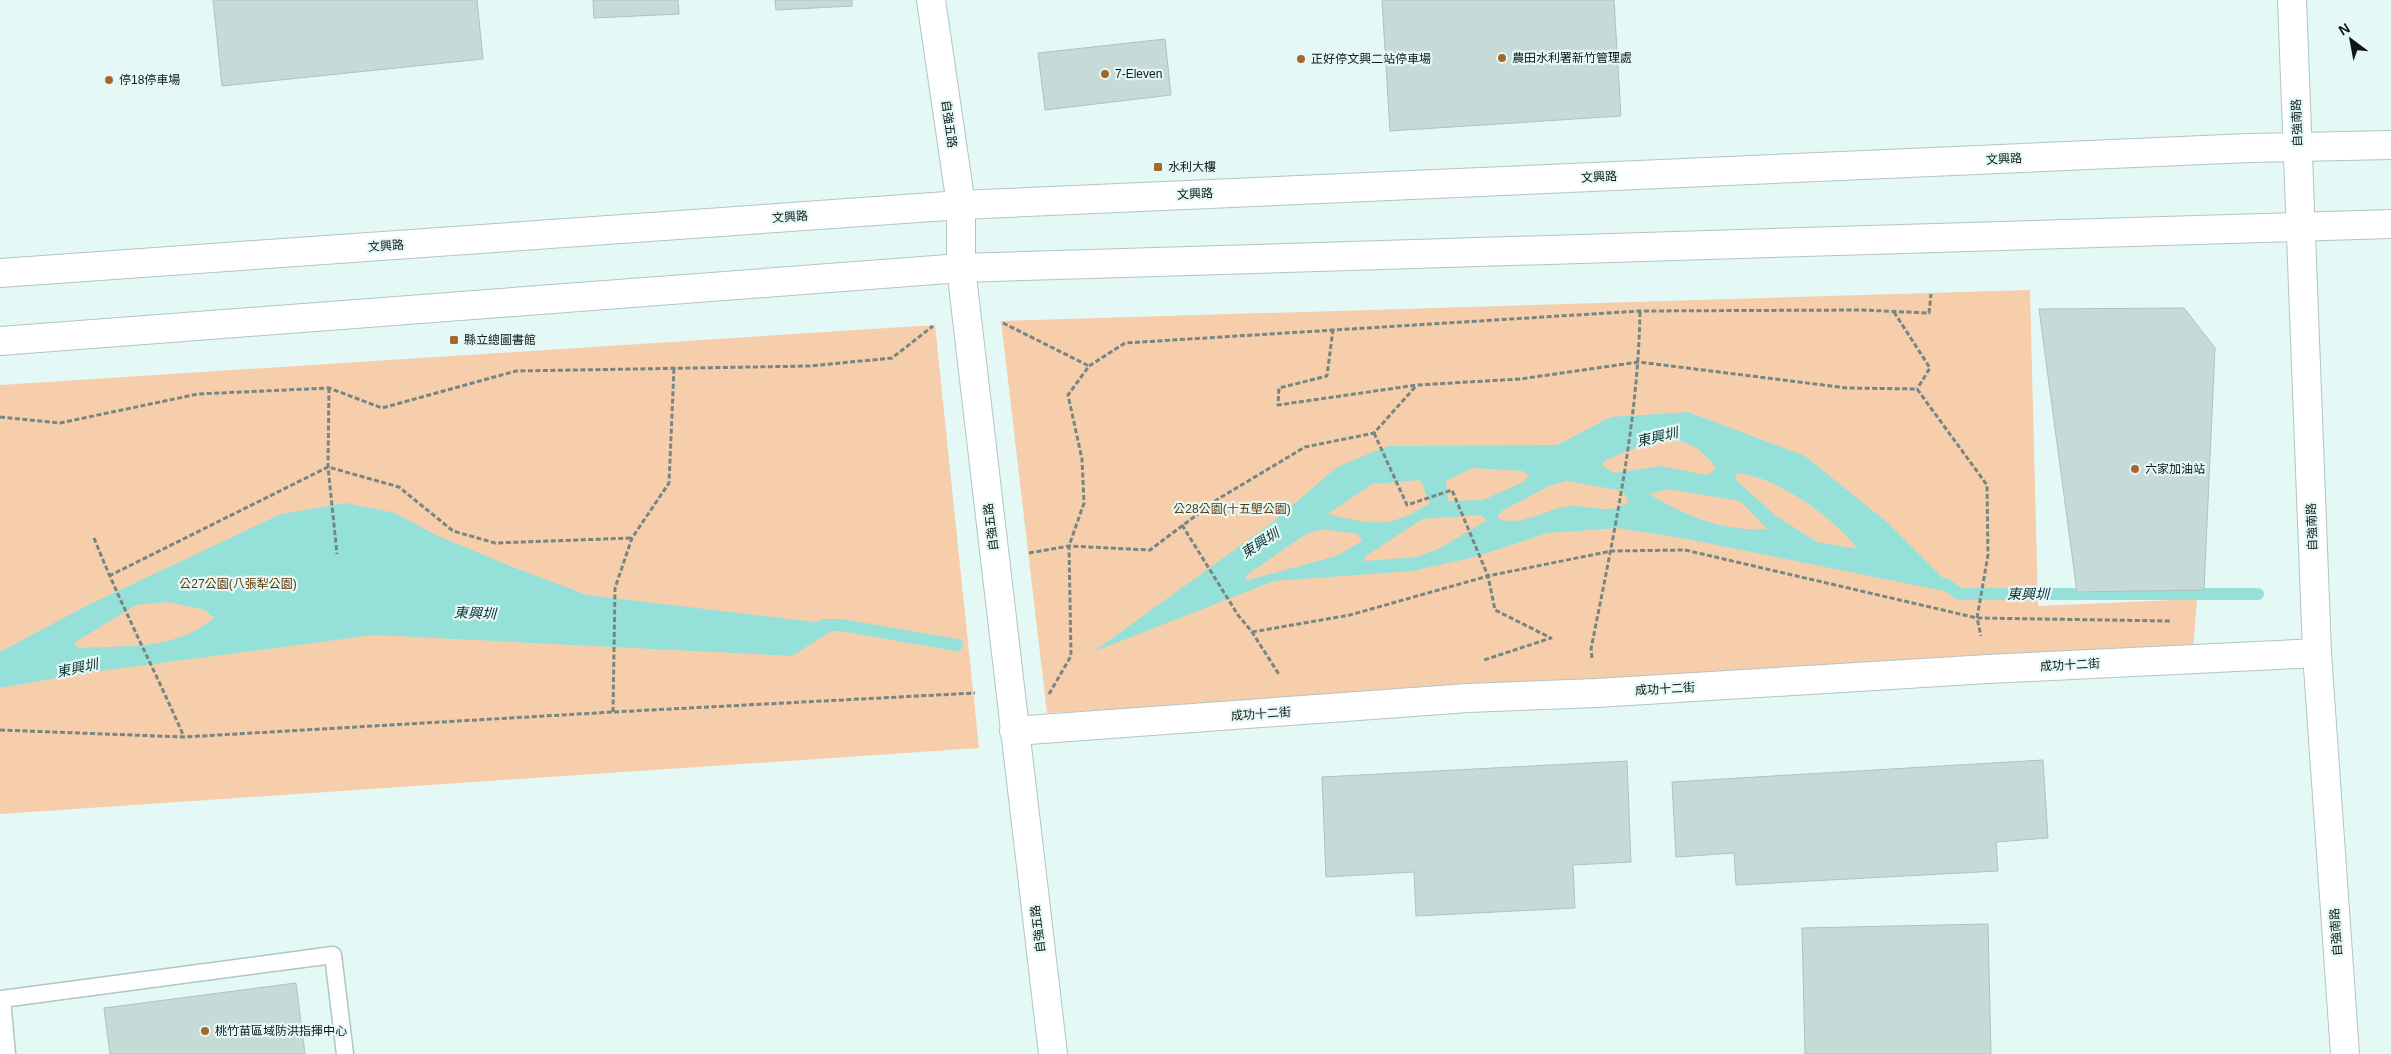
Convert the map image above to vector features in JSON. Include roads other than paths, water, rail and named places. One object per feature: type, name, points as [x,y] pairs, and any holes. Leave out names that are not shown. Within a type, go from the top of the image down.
[{"type":"street","name":"自強五路","points":[[931,0],[961,205],[961,268],[1052,1054]]},
{"type":"street","name":"自強南路","points":[[2292,0],[2316,653],[2345,1054]]},
{"type":"street","name":"文興路","points":[[0,273],[961,205],[2297,146],[2391,145]]},
{"type":"street","points":[[0,341],[961,268],[2391,224]]},
{"type":"street","name":"成功十二街","points":[[1014,731],[1468,698],[1597,693],[1978,670],[2316,653]]},
{"type":"lane","points":[[7,1054],[2,998],[333,955],[345,1054]]},
{"type":"water","points":[[1688,412],[1805,456],[1887,522],[1959,594],[1687,539],[1618,528],[1548,533],[1471,558],[1412,571],[1274,581],[1093,652],[1273,522],[1337,467],[1388,446],[1557,445],[1611,417]],"holes":[[[1661,438],[1693,446],[1705,455],[1716,469],[1707,475],[1661,466],[1613,473],[1601,464],[1608,459]],[[1472,468],[1523,471],[1529,476],[1523,482],[1483,500],[1448,501],[1446,481]],[[1737,473],[1770,482],[1804,501],[1834,524],[1858,549],[1817,542],[1776,516],[1735,479]],[[1420,480],[1430,503],[1392,521],[1358,521],[1328,514],[1372,484]],[[1567,481],[1623,491],[1629,502],[1622,506],[1608,509],[1580,506],[1563,507],[1516,521],[1506,521],[1497,518],[1502,511],[1549,486]],[[1667,489],[1740,501],[1767,529],[1735,528],[1720,525],[1691,516],[1649,494]],[[1480,515],[1487,520],[1442,547],[1417,557],[1364,561],[1366,556],[1422,519]],[[1321,529],[1358,534],[1362,541],[1336,556],[1245,581],[1248,574],[1306,534]]]},
{"type":"water","points":[[346,503],[395,513],[436,535],[587,595],[841,625],[792,656],[374,635],[92,672],[0,688],[0,652],[84,607],[281,514]],"holes":[[[168,602],[205,610],[214,618],[199,629],[166,641],[132,646],[78,648],[74,643],[136,605]]]},
{"type":"waterway","name":"東興圳","points":[[1946,584],[1959,594],[2258,594]]},
{"type":"waterway","name":"東興圳","points":[[823,625],[841,625],[957,645]]},
{"type":"place","name":"農田水利署新竹管理處","points":[[1502,58]]},
{"type":"place","name":"正好停文興二站停車場","points":[[1301,59]]},
{"type":"place","name":"7-Eleven","points":[[1105,74]]},
{"type":"place","name":"停18停車場","points":[[109,80]]},
{"type":"place","name":"水利大樓","points":[[1158,167]]},
{"type":"place","name":"縣立總圖書館","points":[[454,340]]},
{"type":"place","name":"六家加油站","points":[[2135,469]]},
{"type":"place","name":"桃竹苗區域防洪指揮中心","points":[[205,1031]]},
{"type":"park label","name":"公28公園(十五塱公園)","points":[[1232,509]]},
{"type":"park label","name":"公27公園(八張犁公園)","points":[[238,584]]}]
